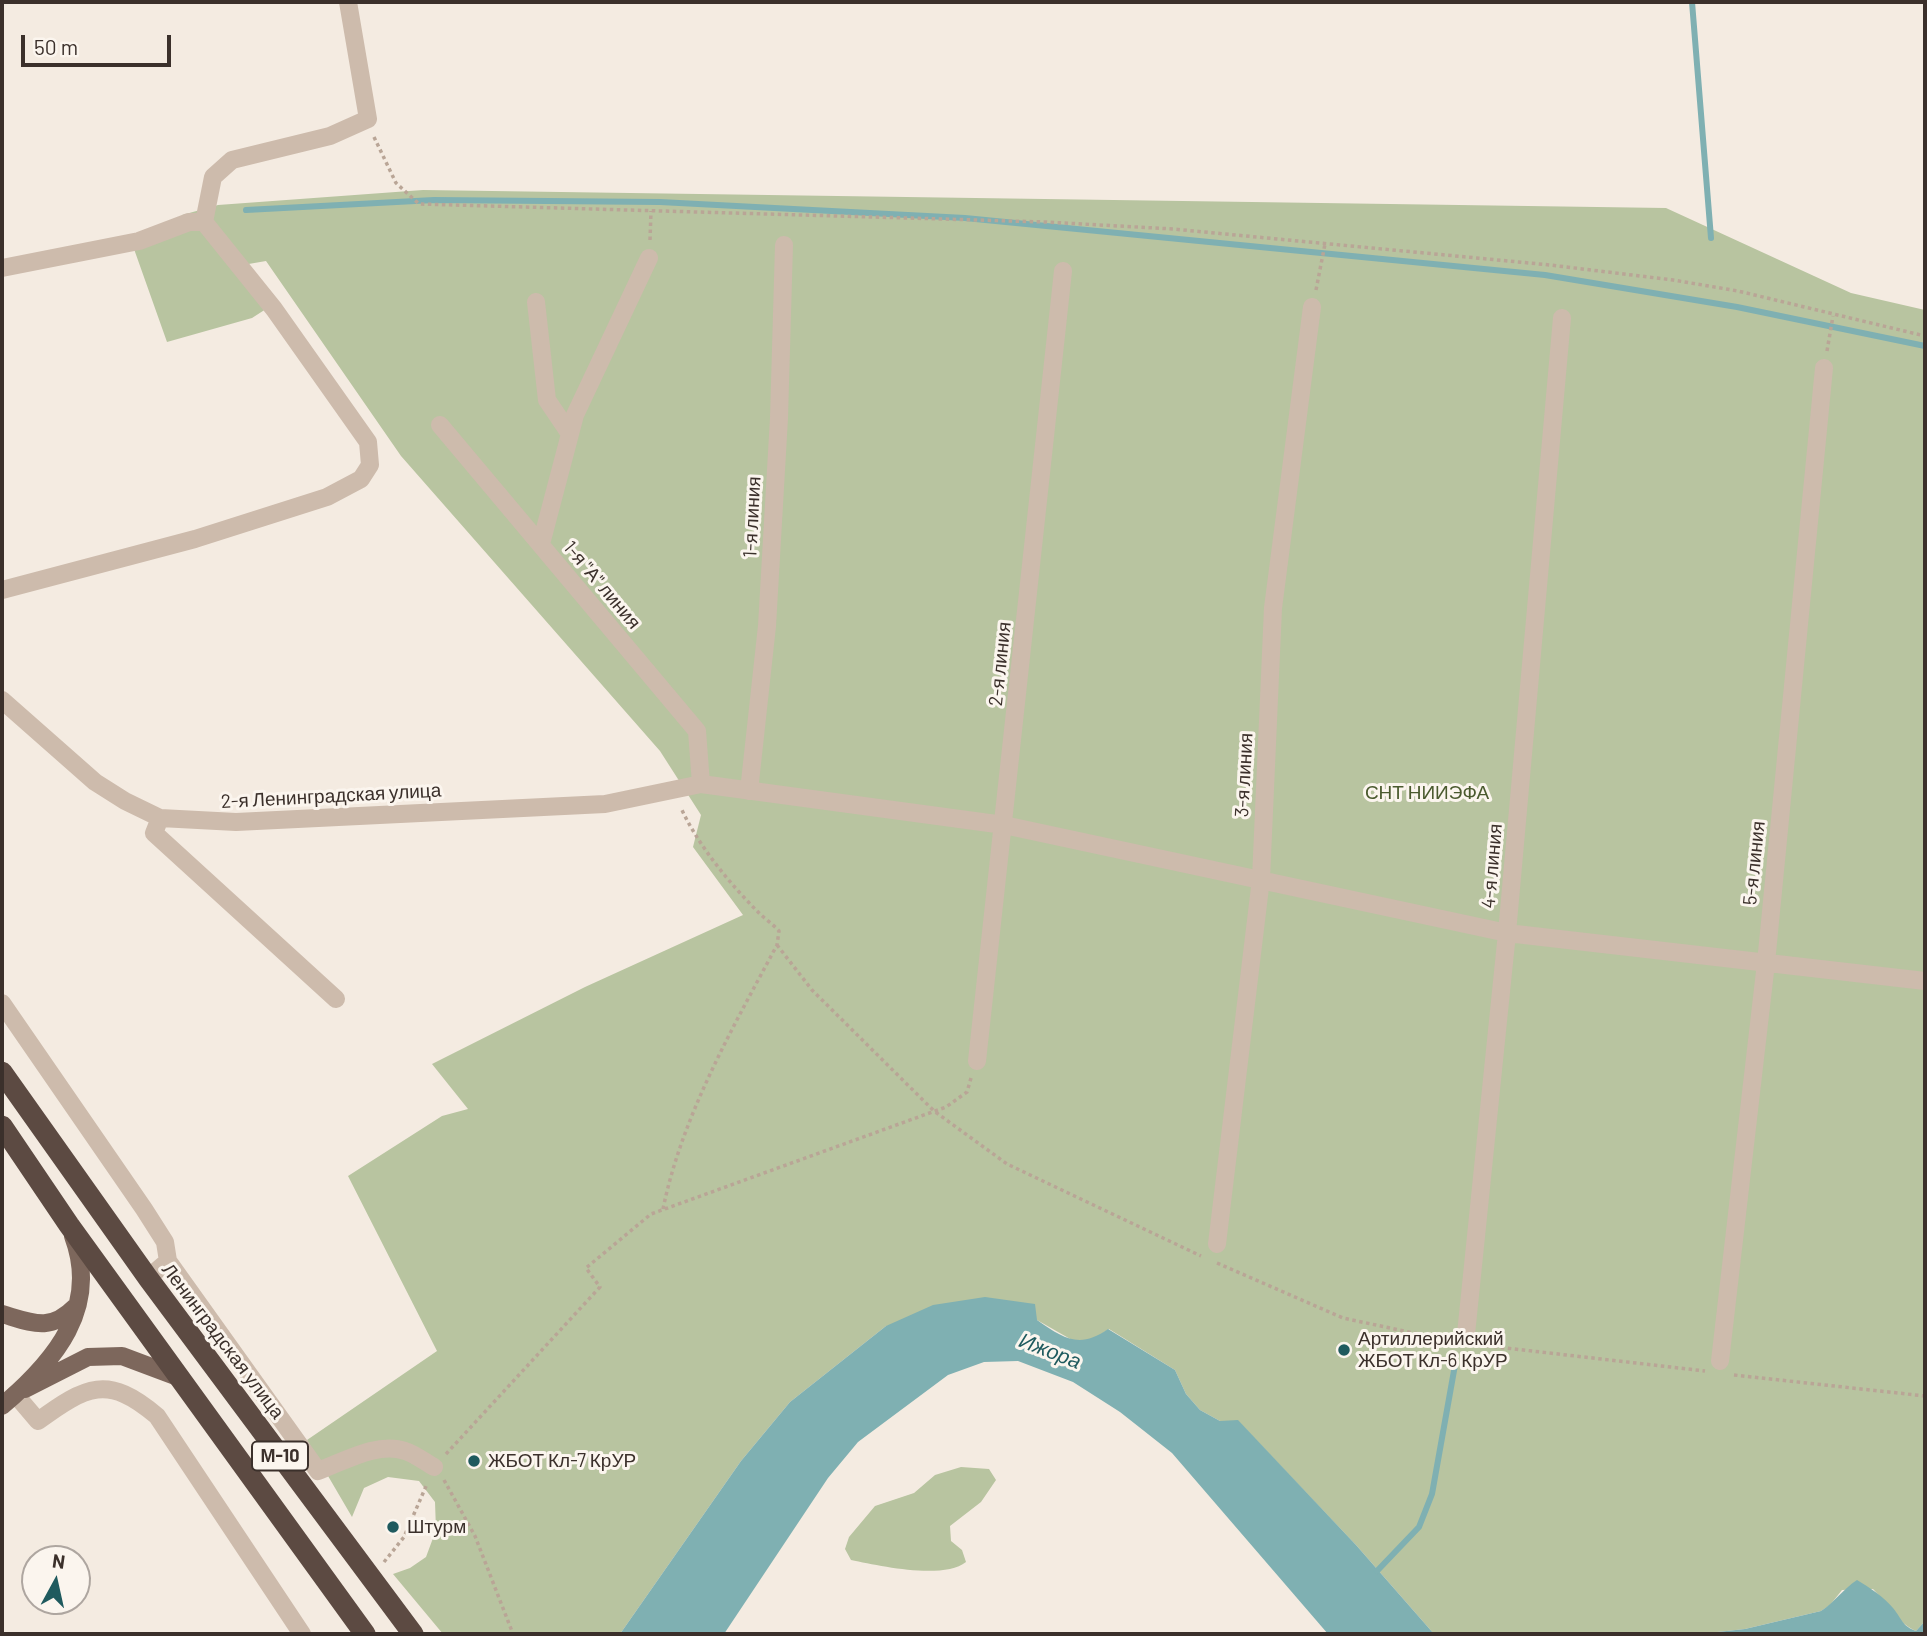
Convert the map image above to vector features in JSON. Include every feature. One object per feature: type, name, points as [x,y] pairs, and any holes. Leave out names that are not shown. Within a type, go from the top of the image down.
[{"type":"highway","name":"Ленинградская улица","points":[[2,1072],[148,1278],[413,1634]]},
{"type":"highway","name":"М-10","points":[[2,1126],[177,1377],[365,1634]]},
{"type":"main road","points":[[7,1399],[63,1341],[77,1304],[83,1273],[69,1225]]},
{"type":"main road","points":[[2,1314],[44,1324],[60,1321],[77,1304]]},
{"type":"main road","points":[[7,1399],[88,1357],[122,1356],[177,1377]]},
{"type":"street","points":[[204,222],[213,177],[232,160],[330,136],[368,119],[348,2]]},
{"type":"street","points":[[2,268],[139,241],[189,222],[204,222]]},
{"type":"street","points":[[2,590],[195,539],[327,497],[361,479],[370,465],[368,442],[274,309],[204,222]]},
{"type":"street","name":"1-я линия","points":[[749,791],[768,612],[779,418],[784,245]]},
{"type":"street","points":[[541,544],[575,415],[649,258]]},
{"type":"street","name":"2-я линия","points":[[977,1061],[1063,271]]},
{"type":"street","points":[[536,302],[547,400],[570,434]]},
{"type":"street","name":"3-я линия","points":[[1211,1254],[1261,879],[1273,608],[1312,307]]},
{"type":"street","name":"4-я линия","points":[[1465,1340],[1507,933],[1562,318]]},
{"type":"street","name":"5-я линия","points":[[1718,1369],[1766,964],[1824,368]]},
{"type":"street","name":"1-я \"А\" линия","points":[[440,425],[697,731],[701,784]]},
{"type":"street","name":"2-я Ленинградская улица","points":[[2,700],[94,782],[125,802],[160,818],[236,822],[605,804],[701,784]]},
{"type":"street","points":[[701,784],[1004,825],[1507,933],[1925,981]]},
{"type":"street","points":[[160,818],[154,833],[336,999]]},
{"type":"street","points":[[2,1003],[144,1209],[165,1242],[168,1261],[318,1471],[378,1449],[392,1448],[405,1451],[434,1467]]},
{"type":"street","points":[[148,1278],[168,1261]]},
{"type":"street","points":[[7,1399],[38,1421],[74,1395],[100,1389],[124,1391],[148,1408],[157,1416],[302,1634]]},
{"type":"path","points":[[368,119],[382,158],[396,183],[419,204],[1046,222],[1172,229],[1673,280],[1774,299],[1833,316],[1925,336]]},
{"type":"path","points":[[649,258],[651,211]]},
{"type":"path","points":[[1312,307],[1325,244]]},
{"type":"path","points":[[1824,368],[1833,316]]},
{"type":"path","points":[[663,1210],[668,1183],[693,1111],[777,945],[779,931],[760,914],[690,828],[673,790]]},
{"type":"path","points":[[777,945],[812,990],[934,1111],[1007,1164],[1211,1254],[1343,1318],[1465,1340],[1925,1396]]},
{"type":"path","points":[[382,1564],[404,1537],[434,1467],[600,1287],[586,1268],[651,1214],[934,1111],[967,1092],[977,1061]]},
{"type":"path","points":[[434,1467],[452,1490],[475,1536],[513,1634]]},
{"type":"green space","name":"СНТ НИИЭФА","points":[[423,190],[1666,208],[1851,293],[1925,310],[1925,1621],[1916,1631],[1899,1618],[1873,1589],[1842,1590],[1830,1605],[1821,1611],[1745,1629],[1699,1634],[1434,1634],[1356,1545],[1238,1421],[1220,1421],[1200,1410],[1186,1394],[1175,1370],[1109,1329],[1091,1341],[1072,1340],[1037,1320],[886,1326],[790,1402],[741,1461],[620,1634],[443,1634],[393,1574],[410,1568],[426,1557],[436,1530],[435,1502],[419,1481],[388,1477],[364,1488],[352,1517],[307,1440],[437,1351],[348,1176],[442,1116],[468,1109],[432,1064],[585,987],[743,915],[693,847],[701,815],[660,751],[401,456],[266,261],[237,266],[266,309],[252,318],[167,342],[134,249],[178,231],[182,215],[218,205]]},
{"type":"green space","points":[[961,1467],[989,1469],[996,1480],[981,1502],[950,1526],[951,1541],[962,1550],[966,1562],[956,1567],[927,1571],[851,1560],[845,1549],[849,1537],[875,1506],[914,1493],[935,1475]]},
{"type":"water","name":"Ижора","points":[[985,1297],[1035,1304],[1037,1320],[1072,1339],[1089,1339],[1108,1329],[1175,1370],[1186,1394],[1200,1410],[1220,1421],[1238,1420],[1356,1545],[1434,1634],[1328,1634],[1172,1453],[1120,1412],[1073,1382],[1018,1361],[984,1362],[948,1375],[858,1442],[828,1478],[724,1634],[620,1634],[741,1461],[790,1402],[886,1326],[933,1305]]},
{"type":"water","points":[[1857,1580],[1885,1600],[1911,1629],[1916,1631],[1925,1621],[1925,1634],[1699,1634],[1745,1629],[1821,1611]]},
{"type":"waterway","points":[[1692,2],[1711,238]]},
{"type":"waterway","points":[[246,210],[434,200],[660,202],[965,218],[1545,275],[1737,307],[1925,346]]},
{"type":"waterway","points":[[1377,1571],[1419,1527],[1432,1494],[1455,1365]]},
{"type":"place","name":"Артиллерийский ЖБОТ Кл-6 КрУР","points":[[1344,1350]]},
{"type":"place","name":"ЖБОТ Кл-7 КрУР","points":[[474,1461]]},
{"type":"place","name":"Штурм","points":[[393,1527]]}]
